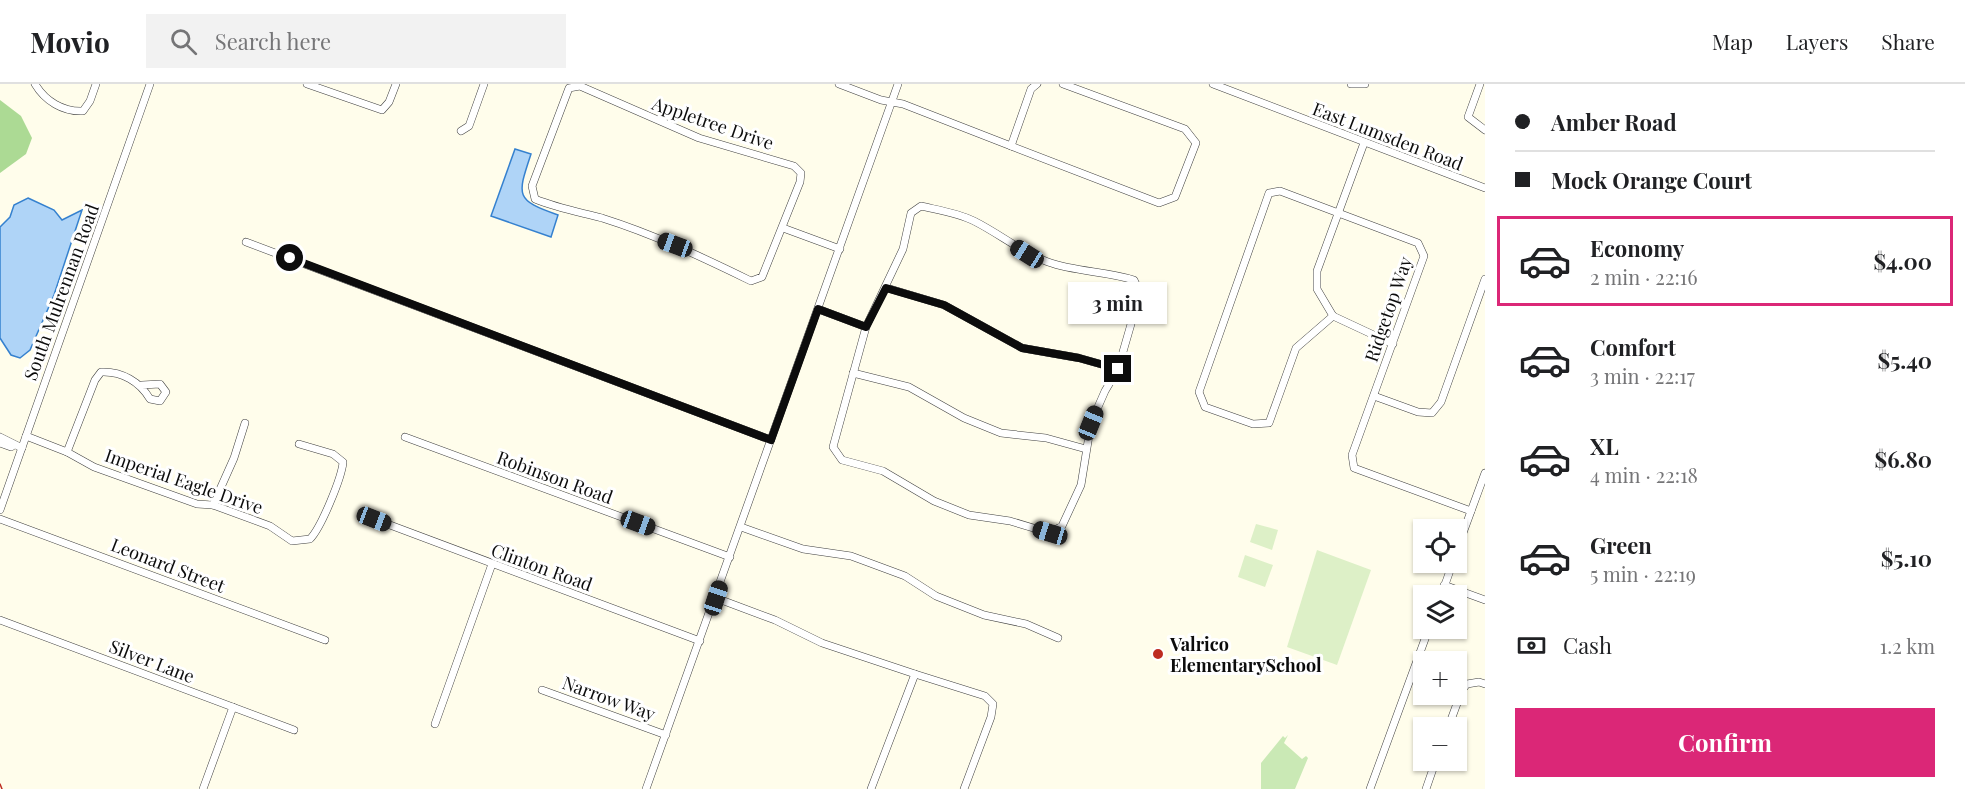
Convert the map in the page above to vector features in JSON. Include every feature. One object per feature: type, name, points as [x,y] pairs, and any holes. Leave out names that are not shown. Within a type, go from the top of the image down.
[{"type":"street","points":[[35,84],[43,98],[72,112],[83,111],[90,101],[96,84]]},
{"type":"street","name":"South Mulrennan Road","points":[[0,510],[18,446],[26,436],[150,84]]},
{"type":"street","points":[[307,84],[382,110],[389,102],[396,84]]},
{"type":"street","points":[[461,131],[469,126],[484,84]]},
{"type":"street","points":[[839,84],[881,100],[892,100],[1159,203],[1175,197],[1196,143],[1185,129],[1063,84]]},
{"type":"street","points":[[646,789],[898,84]]},
{"type":"street","points":[[1011,146],[1031,89],[1037,84]]},
{"type":"street","name":"East Lumsden Road","points":[[1213,84],[1485,188]]},
{"type":"street","points":[[1351,84],[1365,84]]},
{"type":"street","points":[[1480,84],[1468,117],[1485,130]]},
{"type":"street","name":"Appletree Drive","points":[[580,86],[699,138],[795,166],[801,173],[800,182],[783,228],[762,278],[751,281],[675,245],[602,219],[554,207],[535,199],[532,186],[569,88],[580,86]]},
{"type":"street","points":[[1364,143],[1317,271],[1317,289],[1333,316],[1393,344]]},
{"type":"street","name":"Ridgetop Way","points":[[1333,316],[1296,348],[1269,423],[1253,424],[1205,406],[1199,392],[1269,193],[1280,191],[1418,243],[1424,256],[1352,455],[1354,468],[1471,511]]},
{"type":"street","points":[[921,206],[973,221],[1027,254],[1051,263],[1076,270],[1111,273],[1134,280],[1140,293],[1118,369],[1096,412],[1086,449],[1081,485],[1062,526],[1050,533],[1010,520],[969,515],[934,501],[883,471],[842,460],[833,447],[866,327],[886,288],[903,249],[911,213],[921,206]]},
{"type":"street","points":[[783,228],[840,249]]},
{"type":"street","points":[[246,242],[771,440]]},
{"type":"street","points":[[1374,396],[1418,412],[1432,413],[1441,402],[1485,279]]},
{"type":"street","points":[[886,288],[944,305],[1022,348],[1079,358],[1118,369]]},
{"type":"street","points":[[818,309],[866,327]]},
{"type":"street","points":[[67,452],[95,380],[101,372],[125,376],[142,385]]},
{"type":"street","points":[[853,373],[909,387],[964,418],[1001,433],[1046,438],[1086,449]]},
{"type":"street","points":[[213,505],[234,458],[244,423]]},
{"type":"street","name":"Imperial Eagle Drive","points":[[26,436],[115,474],[197,504],[213,505],[270,526],[291,541],[310,539],[319,530],[328,501],[342,474],[343,462],[333,454],[299,444]]},
{"type":"street","points":[[0,437],[18,446]]},
{"type":"street","name":"Robinson Road","points":[[405,437],[730,557]]},
{"type":"street","points":[[0,443],[18,446]]},
{"type":"street","points":[[1467,522],[1485,473]]},
{"type":"street","name":"Leonard Street","points":[[0,519],[325,640]]},
{"type":"street","name":"Clinton Road","points":[[374,519],[700,641]]},
{"type":"street","points":[[741,527],[803,549],[851,556],[905,576],[936,596],[984,615],[1026,624],[1058,638]]},
{"type":"street","points":[[435,724],[492,564]]},
{"type":"street","points":[[1444,585],[1449,573]]},
{"type":"street","points":[[1467,593],[1485,600]]},
{"type":"street","points":[[716,598],[775,620],[822,643],[985,696],[993,704],[991,717],[964,789]]},
{"type":"street","name":"Silver Lane","points":[[0,620],[294,730]]},
{"type":"street","points":[[1370,789],[1425,639]]},
{"type":"street","points":[[871,789],[915,674]]},
{"type":"street","points":[[1452,717],[1462,690],[1467,684],[1485,684]]},
{"type":"street","name":"Narrow Way","points":[[542,690],[666,735]]},
{"type":"street","points":[[203,789],[234,707]]},
{"type":"street","points":[[1426,789],[1432,771]]},
{"type":"green space","points":[[0,100],[21,116],[32,138],[26,154],[0,173]]},
{"type":"green space","points":[[1256,524],[1278,530],[1272,550],[1250,542]]},
{"type":"green space","points":[[1317,550],[1371,570],[1337,665],[1287,647]]},
{"type":"green space","points":[[1245,555],[1273,565],[1265,587],[1238,577]]},
{"type":"green space","points":[[1288,735],[1284,743],[1302,759],[1306,756],[1308,758],[1295,789],[1261,789],[1261,763],[1283,736],[1285,738]]},
{"type":"water","points":[[515,149],[531,154],[523,179],[523,195],[534,205],[558,215],[551,237],[491,216]]},
{"type":"water","points":[[28,198],[54,210],[62,220],[82,210],[54,295],[30,350],[20,358],[11,355],[0,338],[0,227],[10,217],[14,205]]},
{"type":"railway","points":[[0,784],[2,789]]},
{"type":"place","name":"Valrico ElementarySchool","points":[[1158,654]]},
{"type":"route","points":[[290,258],[771,440],[818,309],[866,327],[886,288],[944,305],[1022,348],[1079,358],[1118,369]]}]
